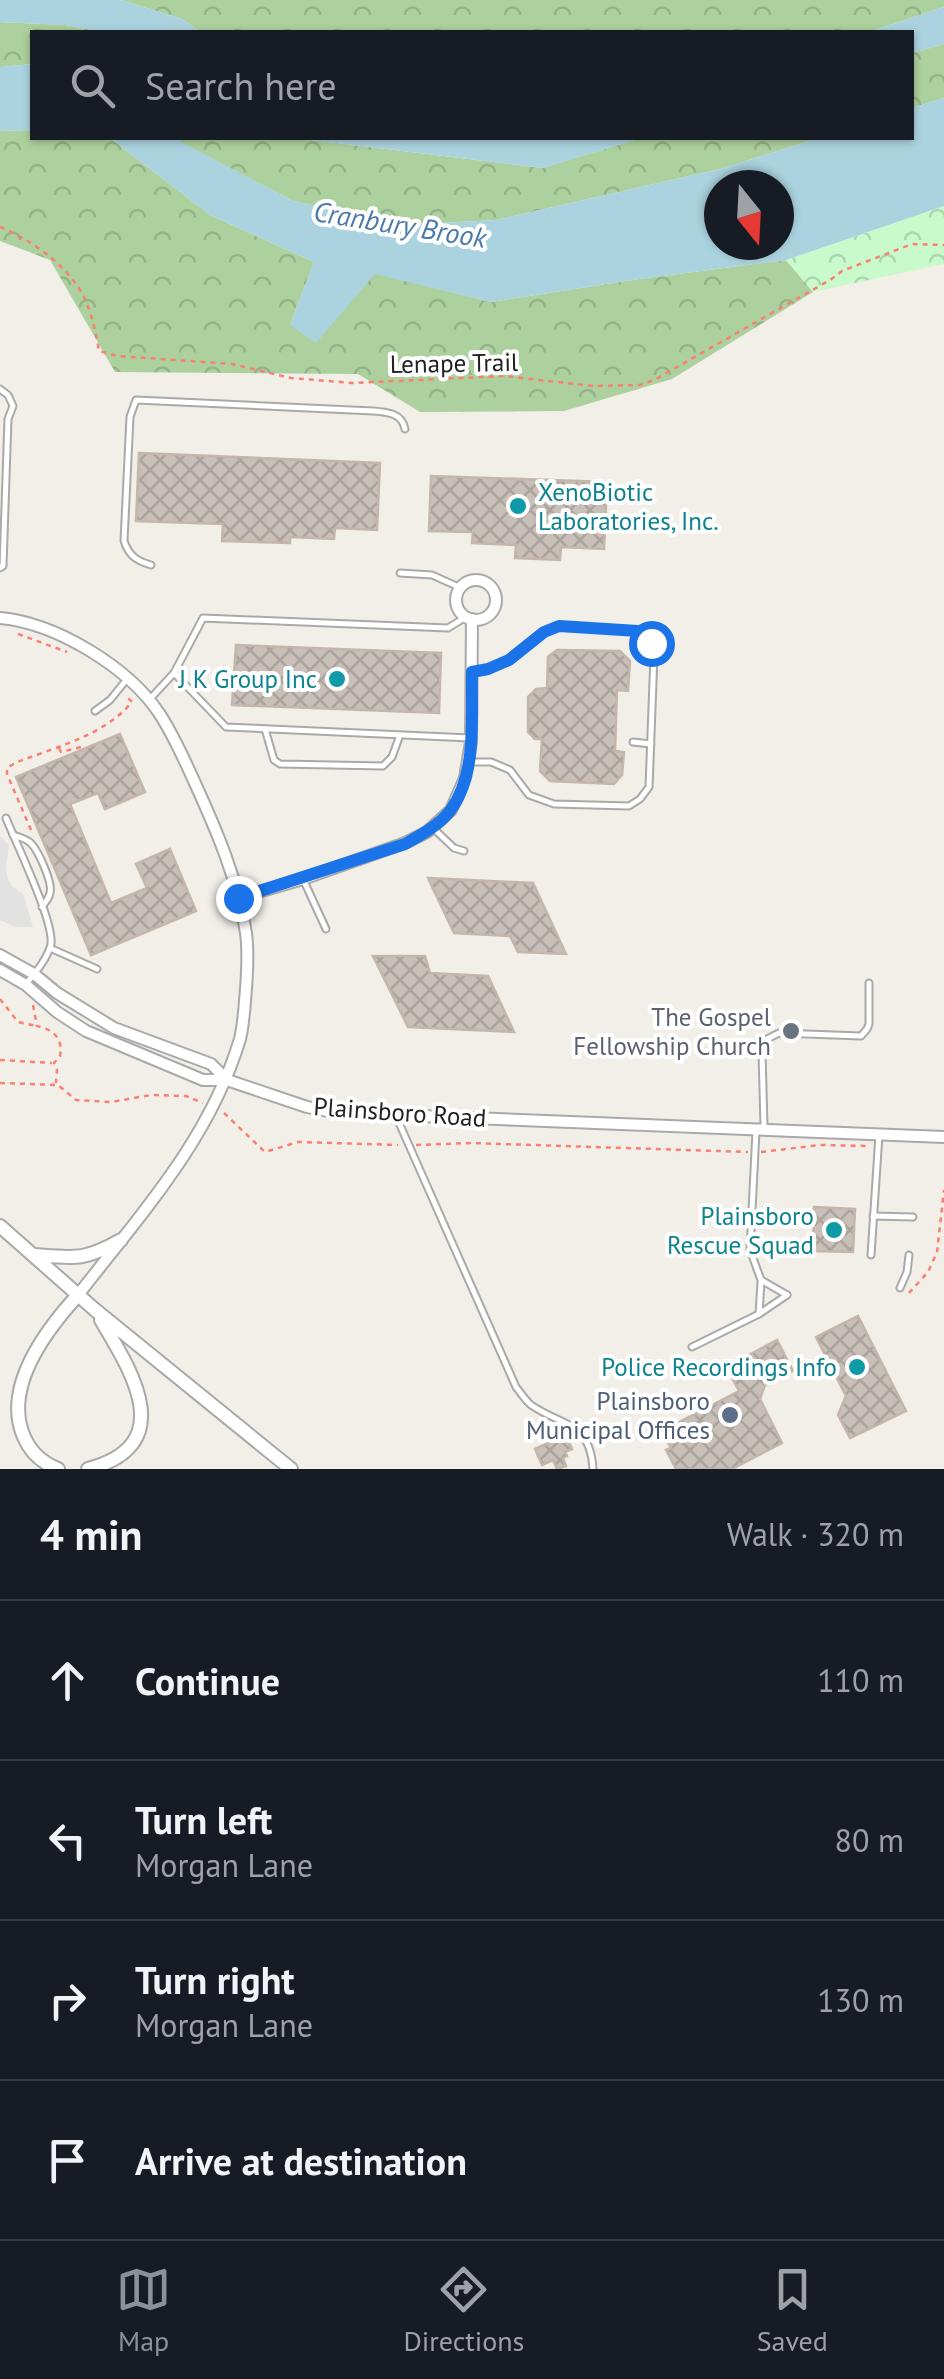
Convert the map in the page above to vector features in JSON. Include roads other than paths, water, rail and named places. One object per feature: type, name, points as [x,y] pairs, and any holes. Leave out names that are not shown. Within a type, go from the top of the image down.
[{"type":"street","points":[[477,580],[484,582],[494,590],[496,604],[491,614],[480,620],[469,618],[457,602],[461,588],[477,580]]},
{"type":"street","points":[[0,618],[57,632],[128,679],[158,712],[185,760],[214,826],[246,936],[242,1033],[214,1107],[188,1151],[60,1314],[35,1353],[18,1398],[17,1414],[29,1448],[58,1469]]},
{"type":"street","points":[[238,898],[405,844],[451,810],[466,778],[471,738],[469,618]]},
{"type":"street","points":[[0,955],[114,1028],[210,1064],[227,1080]]},
{"type":"street","points":[[0,970],[86,1031],[202,1080],[227,1080]]},
{"type":"street","name":"Plainsboro Road","points":[[227,1080],[307,1108],[333,1112],[760,1130],[878,1140],[944,1137]]},
{"type":"street","points":[[0,1226],[94,1310],[291,1469]]},
{"type":"street","points":[[34,1255],[83,1257],[121,1240]]},
{"type":"street","points":[[88,1469],[124,1452],[139,1428],[141,1412],[132,1372],[94,1310]]},
{"type":"lane","points":[[0,390],[8,394],[12,406],[8,419],[0,568]]},
{"type":"lane","points":[[151,565],[132,557],[124,542],[130,417],[136,400],[373,410],[400,418],[405,429]]},
{"type":"lane","points":[[400,573],[432,575],[461,588]]},
{"type":"lane","points":[[148,702],[174,673],[203,618],[448,628],[469,618]]},
{"type":"lane","points":[[468,762],[491,762],[510,770],[530,795],[554,804],[629,806],[640,799],[648,786],[654,655],[651,643],[638,631],[559,626],[544,632],[509,660],[472,672]]},
{"type":"lane","points":[[174,673],[226,727],[471,738]]},
{"type":"lane","points":[[95,711],[128,679]]},
{"type":"lane","points":[[265,729],[274,760],[280,764],[383,766],[392,757],[400,735]]},
{"type":"lane","points":[[634,742],[651,744]]},
{"type":"lane","points":[[6,818],[51,935],[50,948],[26,985]]},
{"type":"lane","points":[[432,827],[454,848],[464,851]]},
{"type":"lane","points":[[13,834],[34,845],[52,888],[42,907]]},
{"type":"lane","points":[[302,879],[326,929]]},
{"type":"lane","points":[[50,948],[97,969]]},
{"type":"lane","points":[[759,1314],[761,1280],[750,1250],[765,1040],[779,1033],[861,1036],[869,1024],[869,983]]},
{"type":"lane","points":[[396,1115],[516,1387],[531,1405],[579,1430],[589,1446],[592,1469]]},
{"type":"lane","points":[[871,1255],[878,1140]]},
{"type":"lane","points":[[873,1216],[913,1218]]},
{"type":"lane","points":[[900,1288],[910,1255]]},
{"type":"lane","points":[[692,1348],[788,1295],[761,1280]]},
{"type":"water","points":[[0,0],[121,0],[182,19],[197,30],[91,30],[0,22]]},
{"type":"water","points":[[944,7],[944,44],[914,52],[914,30],[875,30]]},
{"type":"water","points":[[30,64],[30,130],[0,131],[0,67]]},
{"type":"water","points":[[944,98],[944,206],[794,257],[794,170],[716,170],[813,140],[914,140],[914,107]]},
{"type":"water","points":[[113,140],[180,140],[293,201],[404,225],[496,220],[704,173],[704,260],[786,260],[491,302],[375,274],[316,343],[290,325],[314,262],[210,215]]},
{"type":"water","points":[[312,140],[634,140],[543,168]]},
{"type":"place","name":"XenoBiotic Laboratories, Inc.","points":[[518,506]]},
{"type":"place","name":"J K Group Inc","points":[[337,679]]},
{"type":"place","name":"The Gospel Fellowship Church","points":[[791,1031]]},
{"type":"place","name":"Plainsboro Rescue Squad","points":[[834,1230]]},
{"type":"place","name":"Police Recordings Info","points":[[857,1367]]},
{"type":"place","name":"Plainsboro Municipal Offices","points":[[730,1415]]},
{"type":"water label","name":"Cranbury Brook","points":[[400,224]]}]
